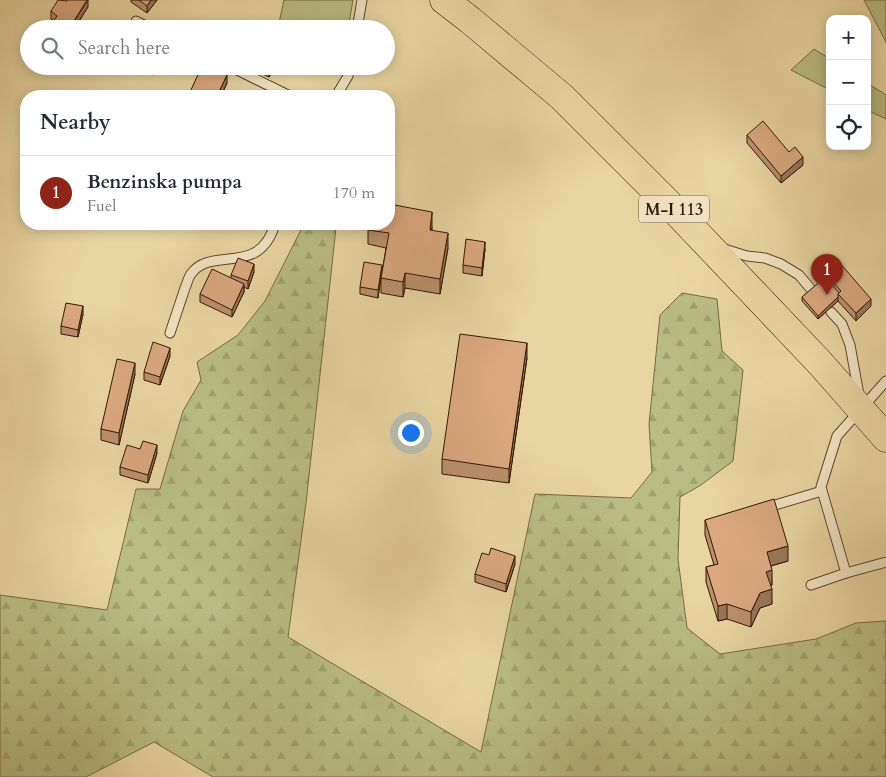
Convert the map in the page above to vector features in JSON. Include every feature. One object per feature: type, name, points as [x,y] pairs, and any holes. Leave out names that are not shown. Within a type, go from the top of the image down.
[{"type":"main road","name":"M-I 113","points":[[444,0],[562,97],[669,204],[820,363],[886,438]]},
{"type":"lane","points":[[359,20],[362,0]]},
{"type":"lane","points":[[247,75],[278,90]]},
{"type":"lane","points":[[340,90],[348,75]]},
{"type":"lane","points":[[170,333],[191,274],[202,264],[254,254],[262,247],[273,230]]},
{"type":"lane","points":[[708,246],[747,256],[765,258],[781,264],[799,275],[810,288]]},
{"type":"lane","points":[[831,312],[842,324],[850,344],[861,410]]},
{"type":"lane","points":[[846,573],[821,487],[837,436],[886,381]]},
{"type":"lane","points":[[756,511],[822,491]]},
{"type":"lane","points":[[811,584],[886,562]]},
{"type":"green space","points":[[284,0],[353,0],[350,20],[280,20]]},
{"type":"green space","points":[[864,0],[886,0],[886,42]]},
{"type":"green space","points":[[814,49],[826,56],[826,88],[791,70]]},
{"type":"green space","points":[[871,86],[886,95],[886,119],[871,112]]},
{"type":"green space","points":[[301,230],[336,230],[306,503],[288,637],[481,752],[535,494],[631,498],[652,472],[649,424],[660,315],[682,293],[717,299],[722,351],[743,370],[733,461],[701,485],[680,497],[678,559],[687,628],[720,654],[816,639],[856,623],[886,621],[886,777],[213,777],[154,742],[86,777],[0,777],[0,595],[107,610],[136,489],[160,489],[183,411],[201,380],[197,362],[238,335],[265,301]]},
{"type":"building","points":[[58,0],[87,0],[75,20],[54,20],[57,16],[51,11]]},
{"type":"building","points":[[139,0],[151,0],[147,6]]},
{"type":"building","points":[[198,75],[227,75],[220,90],[191,90]]},
{"type":"building","points":[[763,121],[789,152],[795,147],[803,157],[781,176],[747,135]]},
{"type":"building","points":[[395,205],[432,212],[430,230],[448,233],[440,279],[405,273],[403,282],[381,278],[389,233],[368,230],[395,230]]},
{"type":"building","points":[[466,239],[485,242],[482,268],[463,265]]},
{"type":"building","points":[[238,258],[254,264],[248,281],[231,275]]},
{"type":"building","points":[[364,262],[382,265],[378,290],[360,287]]},
{"type":"building","points":[[839,262],[871,299],[856,313],[838,294],[841,291],[826,274]]},
{"type":"building","points":[[212,269],[244,284],[232,310],[200,294]]},
{"type":"building","points":[[825,277],[839,293],[838,297],[818,316],[802,297]]},
{"type":"building","points":[[66,303],[83,306],[78,330],[61,326]]},
{"type":"building","points":[[460,334],[527,343],[509,469],[442,459]]},
{"type":"building","points":[[153,342],[170,348],[160,377],[144,372]]},
{"type":"building","points":[[117,359],[135,363],[119,433],[101,429]]},
{"type":"building","points":[[143,441],[157,445],[148,475],[120,467],[127,445],[140,449]]},
{"type":"building","points":[[774,499],[788,546],[767,552],[772,570],[766,572],[772,589],[760,593],[751,612],[727,604],[718,606],[706,567],[718,564],[705,520]]},
{"type":"building","points":[[491,548],[515,556],[506,584],[475,574],[482,553],[489,555]]},
{"type":"place","name":"Benzinska pumpa","points":[[827,295]]}]
